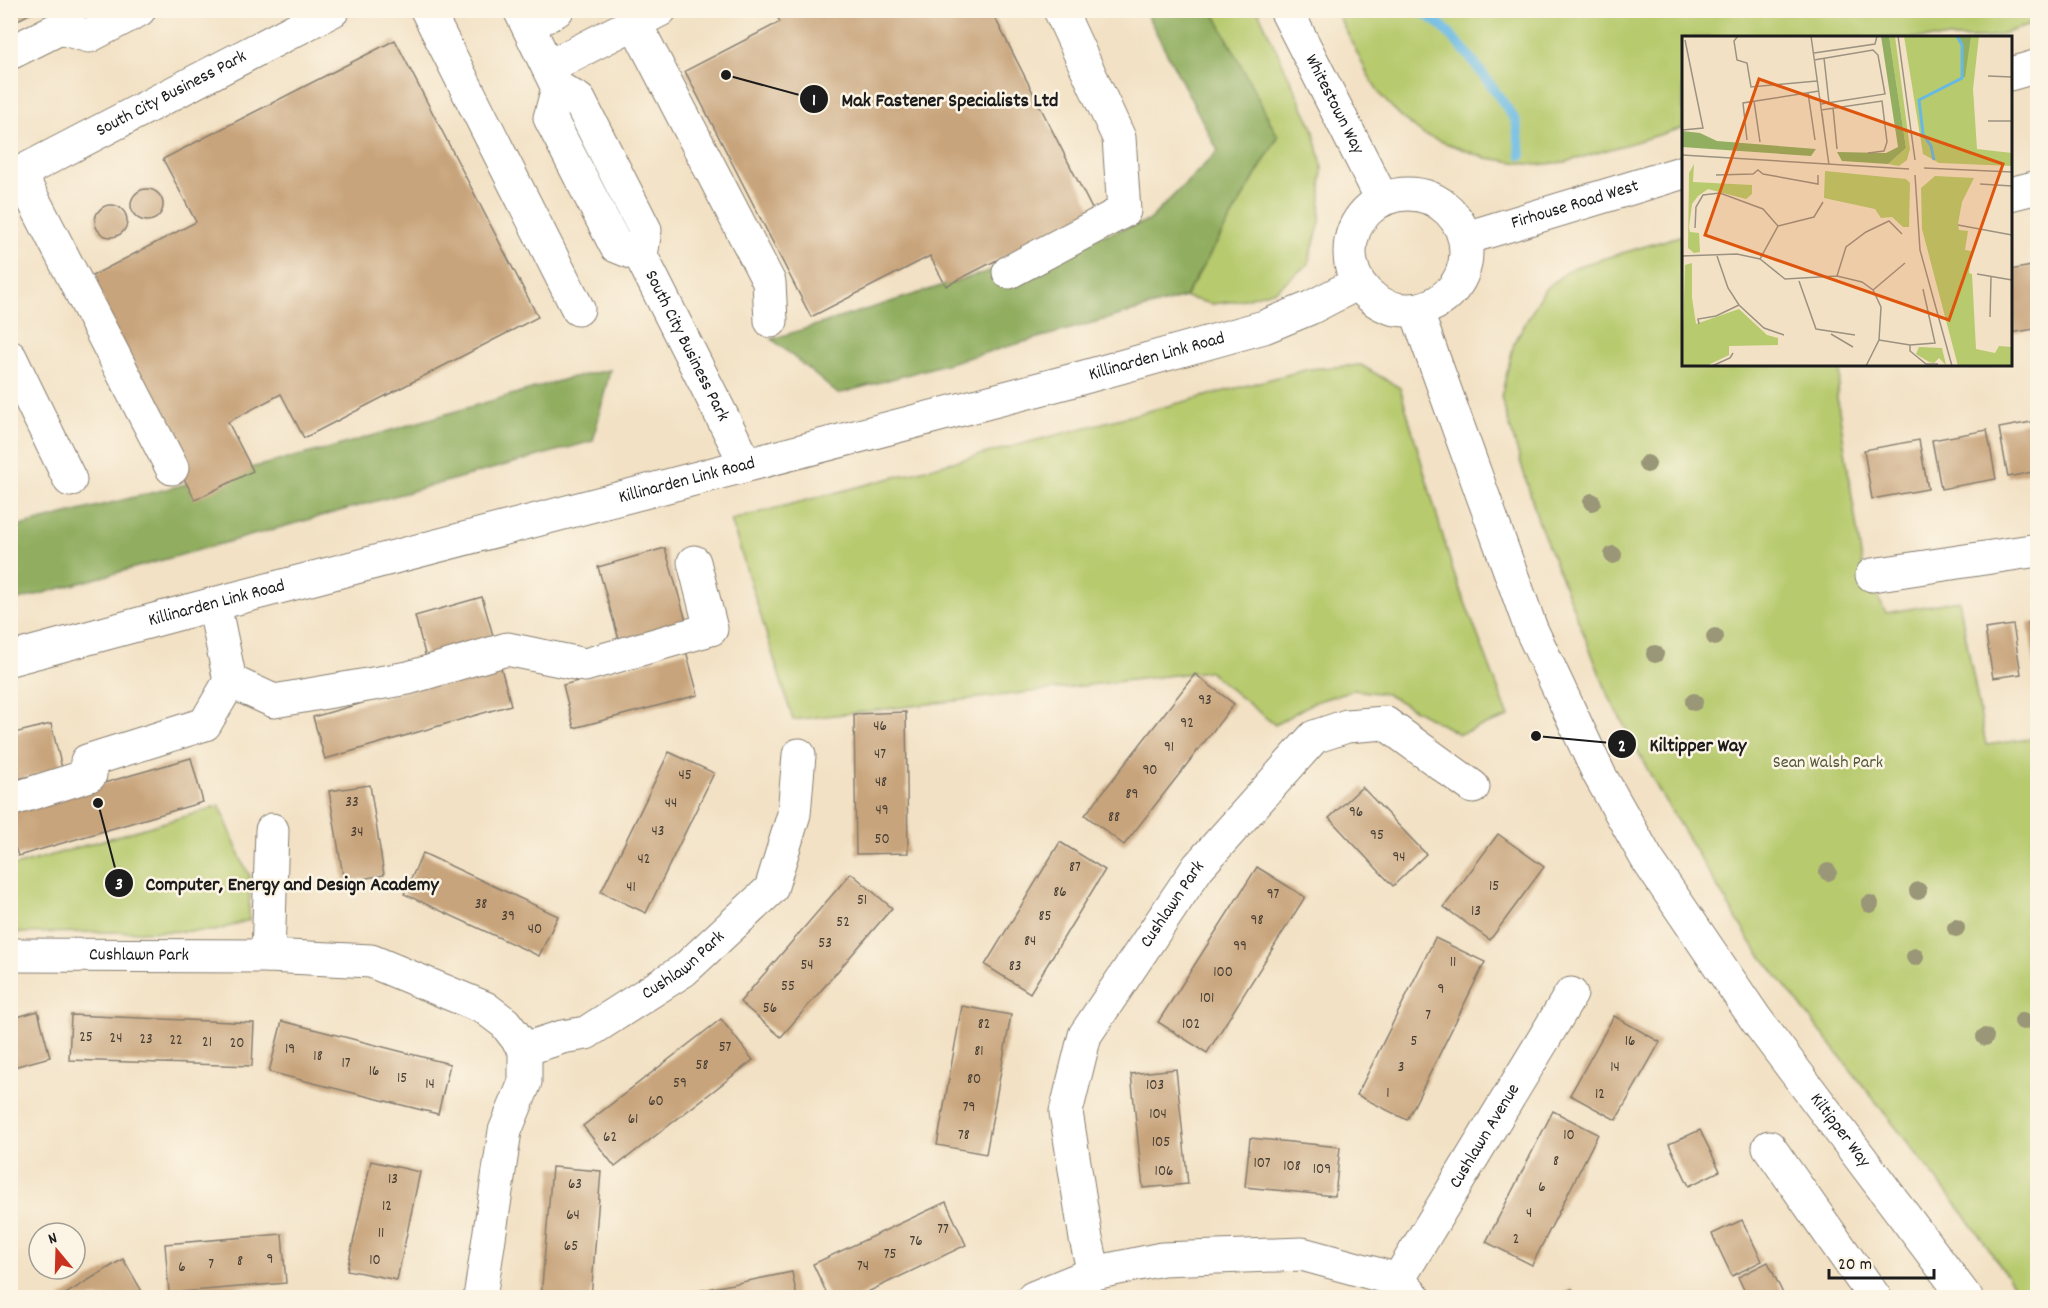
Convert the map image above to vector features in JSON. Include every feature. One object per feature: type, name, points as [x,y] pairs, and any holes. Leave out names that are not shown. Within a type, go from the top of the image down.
[{"type":"street","points":[[10,53],[60,28],[89,36],[139,10]]},
{"type":"street","name":"South City Business Park","points":[[15,176],[333,10]]},
{"type":"street","points":[[428,10],[578,309]]},
{"type":"street","points":[[557,10],[524,18],[553,78],[648,17],[769,282],[771,321]]},
{"type":"street","points":[[1009,272],[1124,211],[1119,138],[1060,10]]},
{"type":"street","name":"Whitestown Way","points":[[1286,10],[1382,199]]},
{"type":"street","points":[[2012,73],[2037,66]]},
{"type":"street","name":"South City Business Park","points":[[553,78],[550,118],[616,246],[641,256],[746,464]]},
{"type":"street","name":"Firhouse Road West","points":[[1466,238],[1682,172]]},
{"type":"street","points":[[15,176],[172,468]]},
{"type":"street","points":[[2012,193],[2037,187]]},
{"type":"street","points":[[1399,194],[1417,194],[1434,199],[1448,209],[1459,222],[1466,238],[1467,258],[1462,277],[1451,293],[1435,304],[1416,310],[1399,310],[1383,306],[1369,296],[1358,283],[1351,265],[1349,245],[1355,227],[1366,210],[1382,199],[1399,194]]},
{"type":"street","name":"Killinarden Link Road","points":[[10,659],[746,464],[1070,381],[1264,327],[1310,308],[1358,283]]},
{"type":"street","name":"Kiltipper Way","points":[[1416,310],[1531,629],[1599,774],[1647,859],[1755,1018],[1966,1298]]},
{"type":"street","points":[[10,357],[70,480]]},
{"type":"street","points":[[1872,575],[2037,550]]},
{"type":"street","points":[[230,681],[274,701],[408,678],[507,649],[585,665],[711,629],[694,562]]},
{"type":"street","points":[[10,800],[90,775],[87,761],[204,724],[230,681],[214,604]]},
{"type":"street","name":"Cushlawn Park","points":[[1094,1273],[1066,1112],[1082,1046],[1085,1035],[1198,867],[1314,737],[1347,726],[1385,723],[1473,787]]},
{"type":"street","name":"Cushlawn Park","points":[[10,955],[268,956],[371,961],[485,1008],[505,1023],[525,1049],[562,1037],[586,1033],[684,970],[771,889],[794,814],[799,755]]},
{"type":"street","points":[[268,956],[272,830]]},
{"type":"street","name":"Cushlawn Avenue","points":[[1407,1289],[1571,994]]},
{"type":"street","points":[[480,1298],[505,1131],[525,1082],[525,1049]]},
{"type":"street","points":[[1769,1148],[1875,1298]]},
{"type":"street","points":[[1033,1298],[1094,1273],[1162,1259],[1302,1254],[1407,1289]]},
{"type":"green space","points":[[2037,10],[2037,23],[1995,36],[1682,36],[1682,128],[1566,162],[1536,165],[1486,158],[1424,135],[1401,117],[1382,97],[1368,75],[1336,11]]},
{"type":"green space","points":[[1145,11],[1213,11],[1278,137],[1185,297],[838,394],[772,339],[1148,221],[1218,151]]},
{"type":"green space","points":[[1213,11],[1258,11],[1313,128],[1322,165],[1320,222],[1308,264],[1276,290],[1237,301],[1212,304],[1185,297],[1278,137]]},
{"type":"green space","name":"Sean Walsh Park","points":[[1682,235],[1682,366],[1842,366],[1837,397],[1863,569],[1886,613],[1959,600],[1986,745],[2037,738],[2037,1297],[2022,1297],[1970,1222],[1752,944],[1659,791],[1609,697],[1539,523],[1501,397],[1514,343],[1545,289],[1572,268]]},
{"type":"green space","points":[[1361,365],[1400,388],[1453,571],[1509,717],[1459,734],[1386,694],[1353,690],[1312,703],[1275,725],[1208,671],[793,720],[731,520],[1309,369]]},
{"type":"green space","points":[[610,370],[593,441],[11,602],[11,528],[334,447],[569,378]]},
{"type":"green space","points":[[220,806],[250,876],[249,920],[215,931],[11,933],[11,867]]},
{"type":"building","points":[[10,10],[37,10],[10,24]]},
{"type":"building","points":[[774,10],[991,10],[1092,209],[946,286],[930,256],[811,317],[685,71],[780,22]]},
{"type":"building","points":[[395,40],[538,317],[304,438],[281,394],[228,422],[253,471],[195,500],[82,281],[196,222],[163,159]]},
{"type":"building","points":[[147,189],[158,194],[163,205],[158,216],[147,221],[136,216],[131,205],[136,194]]},
{"type":"building","points":[[111,205],[122,210],[127,221],[122,232],[111,237],[100,232],[95,221],[100,210]]},
{"type":"building","points":[[2037,265],[2037,325],[2035,315],[2033,315],[2035,329],[2012,333],[2012,270]]},
{"type":"building","points":[[2037,421],[2037,471],[2008,477],[1999,428]]},
{"type":"building","points":[[1987,430],[1996,479],[1941,489],[1932,440]]},
{"type":"building","points":[[1919,440],[1928,489],[1872,499],[1864,450]]},
{"type":"building","points":[[665,548],[687,624],[620,643],[598,567]]},
{"type":"building","points":[[482,597],[494,639],[426,658],[415,616]]},
{"type":"building","points":[[2037,622],[2037,674],[2036,674],[2028,623]]},
{"type":"building","points":[[2013,625],[2021,674],[1993,678],[1985,629]]},
{"type":"building","points":[[686,651],[698,695],[574,728],[563,685]]},
{"type":"building","points":[[500,664],[511,705],[325,759],[313,717]]},
{"type":"building","points":[[1195,674],[1234,704],[1124,845],[1085,815]]},
{"type":"building","points":[[906,712],[908,853],[856,854],[854,714]]},
{"type":"building","points":[[51,724],[62,768],[10,781],[10,734]]},
{"type":"building","points":[[669,752],[714,773],[646,913],[601,892]]},
{"type":"building","points":[[191,758],[203,802],[18,856],[10,832],[10,810]]},
{"type":"building","points":[[370,785],[384,875],[344,882],[329,791]]},
{"type":"building","points":[[1362,787],[1426,854],[1393,886],[1329,818]]},
{"type":"building","points":[[1498,834],[1544,867],[1490,940],[1444,907]]},
{"type":"building","points":[[1060,842],[1105,870],[1030,993],[985,965]]},
{"type":"building","points":[[423,853],[558,916],[539,956],[404,894]]},
{"type":"building","points":[[1257,867],[1305,897],[1207,1053],[1158,1022]]},
{"type":"building","points":[[851,873],[892,908],[781,1037],[740,1002]]},
{"type":"building","points":[[1435,938],[1485,962],[1407,1120],[1357,1095]]},
{"type":"building","points":[[962,1006],[1011,1015],[986,1154],[937,1145]]},
{"type":"building","points":[[38,1011],[50,1057],[10,1068],[10,1019]]},
{"type":"building","points":[[71,1015],[254,1023],[252,1066],[69,1060]]},
{"type":"building","points":[[1614,1016],[1660,1042],[1616,1120],[1570,1095]]},
{"type":"building","points":[[721,1019],[753,1060],[615,1167],[583,1126]]},
{"type":"building","points":[[282,1021],[450,1064],[438,1114],[269,1072]]},
{"type":"building","points":[[1176,1069],[1188,1184],[1143,1188],[1131,1074]]},
{"type":"building","points":[[1553,1111],[1598,1134],[1532,1265],[1486,1242]]},
{"type":"building","points":[[1700,1130],[1720,1171],[1689,1186],[1669,1144]]},
{"type":"building","points":[[1250,1138],[1340,1147],[1335,1196],[1245,1187]]},
{"type":"building","points":[[371,1161],[420,1172],[397,1280],[347,1270]]},
{"type":"building","points":[[552,1167],[601,1171],[591,1298],[541,1298]]},
{"type":"building","points":[[946,1202],[966,1245],[855,1298],[829,1298],[813,1264]]},
{"type":"building","points":[[1742,1220],[1762,1261],[1732,1276],[1712,1234]]},
{"type":"building","points":[[282,1234],[286,1283],[169,1293],[165,1244]]},
{"type":"building","points":[[123,1259],[146,1298],[59,1298]]},
{"type":"building","points":[[1768,1262],[1785,1298],[1748,1298],[1738,1277]]},
{"type":"building","points":[[792,1272],[797,1298],[673,1298],[673,1296]]},
{"type":"building","points":[[1572,1289],[1576,1298],[1552,1298]]},
{"type":"waterway","points":[[1419,10],[1440,24],[1466,52],[1493,88],[1516,121],[1521,155]]},
{"type":"place","name":"Mak Fastener Specialists Ltd","points":[[726,75]]},
{"type":"place","name":"Kiltipper Way","points":[[1536,736]]},
{"type":"place","name":"Computer, Energy and Design Academy","points":[[98,803]]}]
